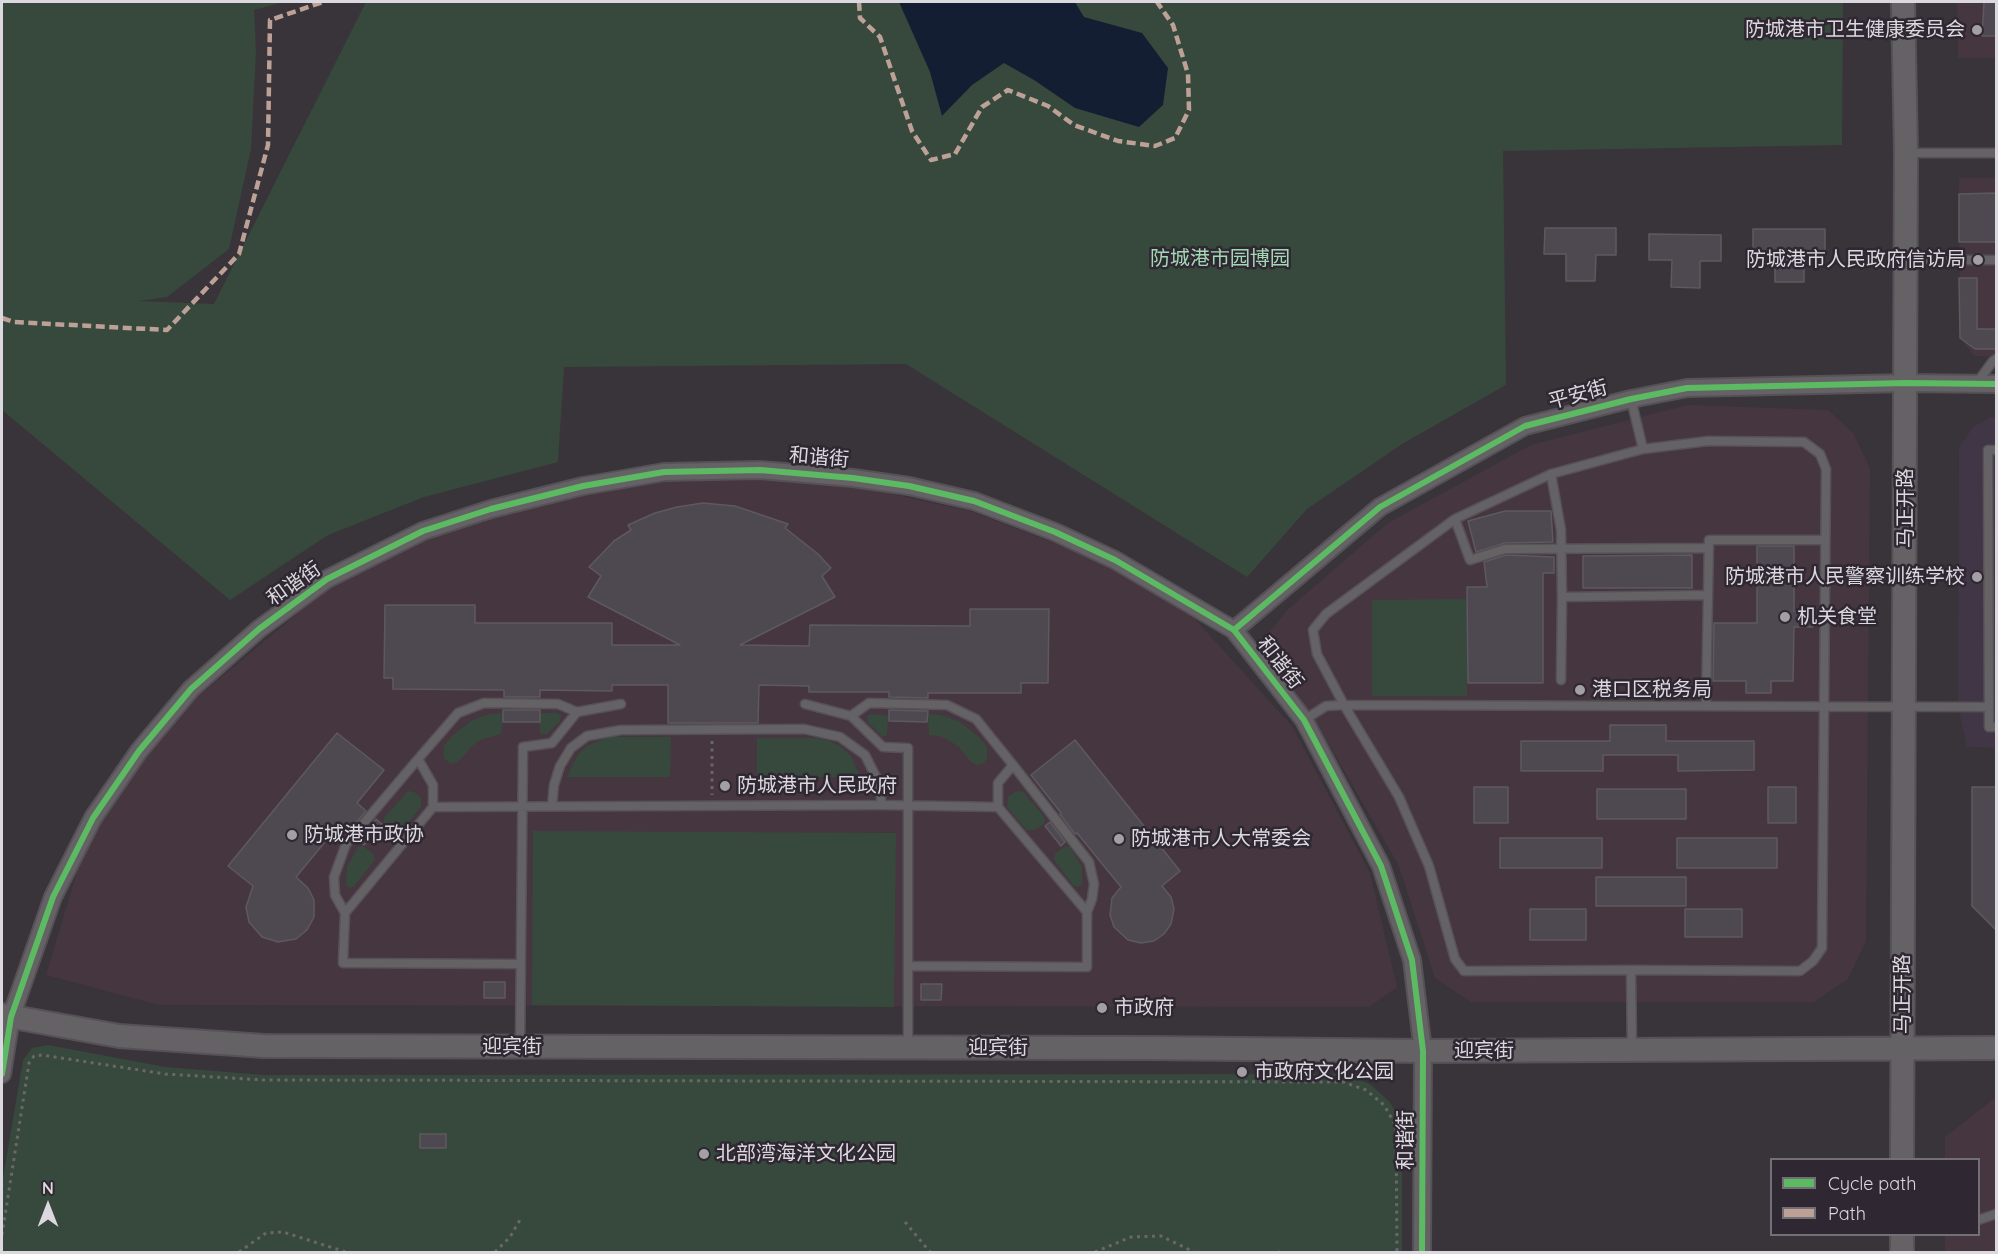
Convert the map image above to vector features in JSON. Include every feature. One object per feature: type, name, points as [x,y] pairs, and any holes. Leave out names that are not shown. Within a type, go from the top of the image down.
[{"type":"main road","name":"马正开路","points":[[1902,1158],[1906,383],[1906,153],[1903,2]]},
{"type":"main road","name":"迎宾街","points":[[6,1016],[119,1036],[264,1046],[1423,1051],[1996,1048]]},
{"type":"main road","points":[[1902,1236],[1902,1252]]},
{"type":"street","name":"平安街","points":[[1234,630],[1380,507],[1525,426],[1631,399],[1686,388],[1906,383],[1996,384]]},
{"type":"street","name":"和谐街","points":[[2,1074],[6,1016],[53,897],[93,818],[139,751],[191,689],[259,629],[327,579],[423,531],[491,509],[583,486],[664,472],[760,470],[853,478],[909,486],[974,501],[1055,532],[1115,560],[1234,630],[1304,720],[1382,866],[1412,960],[1423,1051],[1422,1252]]},
{"type":"lane","points":[[1906,153],[1996,153]]},
{"type":"lane","points":[[1906,260],[1996,260]]},
{"type":"lane","points":[[1976,384],[1996,359]]},
{"type":"lane","points":[[1631,399],[1643,449]]},
{"type":"lane","points":[[1708,441],[1804,442],[1820,454],[1826,469],[1822,948],[1813,961],[1800,971],[1464,971],[1455,959],[1429,866],[1399,797],[1344,705],[1317,654],[1313,630],[1326,614],[1455,519],[1551,474],[1643,449],[1708,441]]},
{"type":"lane","points":[[1996,450],[1988,450],[1989,728],[1996,727]]},
{"type":"lane","points":[[1551,474],[1561,530],[1561,680]]},
{"type":"lane","points":[[1455,519],[1470,560],[1505,549],[1709,548]]},
{"type":"lane","points":[[1706,705],[1709,540],[1825,540]]},
{"type":"lane","points":[[1562,597],[1708,595]]},
{"type":"lane","points":[[520,964],[343,963],[345,913],[335,895],[334,876],[346,844],[458,713],[484,703],[558,704],[577,712],[621,704]]},
{"type":"lane","points":[[851,716],[869,703],[947,705],[976,719],[1089,862],[1094,884],[1087,912],[1087,967],[908,966]]},
{"type":"lane","points":[[805,704],[851,716],[883,747],[908,748],[908,1048]]},
{"type":"lane","points":[[1304,720],[1326,706],[1344,705],[1989,707]]},
{"type":"lane","points":[[520,1047],[523,747],[552,743],[577,712]]},
{"type":"lane","points":[[552,806],[554,786],[561,766],[570,748],[587,736],[621,730],[712,729],[804,729],[840,737],[865,755],[879,783],[882,805]]},
{"type":"lane","points":[[345,913],[433,807],[433,785],[418,759]]},
{"type":"lane","points":[[1013,765],[998,783],[998,807],[1087,912]]},
{"type":"lane","points":[[433,807],[882,805],[998,807]]},
{"type":"lane","points":[[1631,970],[1632,1050]]},
{"type":"lane","points":[[1980,1219],[1996,1214]]},
{"type":"path","points":[[712,729],[712,806]]},
{"type":"path","points":[[2,1234],[30,1062],[34,1056],[42,1055],[165,1074],[264,1080],[1343,1082],[1366,1090],[1384,1105],[1396,1126],[1397,1252]]},
{"type":"path","points":[[495,1252],[510,1237],[521,1218]]},
{"type":"path","points":[[905,1222],[930,1252]]},
{"type":"path","points":[[239,1252],[266,1233],[283,1232],[346,1252]]},
{"type":"path","points":[[1095,1252],[1131,1237],[1161,1236],[1194,1252]]},
{"type":"shaded area","name":"防城港市卫生健康委员会","points":[[1957,2],[1996,2],[1996,58],[1958,58]]},
{"type":"shaded area","name":"防城港市人民政府信访局","points":[[1959,178],[1996,178],[1996,356],[1974,356],[1960,338]]},
{"type":"shaded area","name":"港口区税务局","points":[[1688,405],[1828,410],[1853,433],[1870,468],[1866,941],[1848,979],[1814,1002],[1471,1002],[1435,978],[1399,866],[1312,715],[1273,665],[1269,633],[1287,610],[1388,523],[1531,445]]},
{"type":"shaded area","name":"防城港市人民警察训练学校","points":[[1991,417],[1996,417],[1996,748],[1967,747],[1958,707],[1959,447],[1973,427]]},
{"type":"shaded area","name":"防城港市人民政府","points":[[698,472],[860,487],[970,511],[1112,565],[1194,618],[1292,726],[1370,873],[1397,987],[1369,1007],[159,1005],[46,975],[85,845],[177,714],[321,594],[412,542],[532,501]]},
{"type":"shaded area","points":[[1996,1097],[1996,1252],[1945,1252],[1945,1236],[1980,1236],[1980,1158],[1945,1158],[1945,1137]]},
{"type":"green space","name":"防城港市园博园","points":[[2,2],[284,2],[254,10],[256,52],[251,149],[229,249],[167,297],[138,301],[214,304],[366,2],[1843,2],[1842,145],[1503,151],[1506,385],[1402,444],[1307,509],[1247,577],[906,364],[564,367],[558,462],[424,497],[328,535],[230,600],[2,410]]},
{"type":"green space","points":[[1467,599],[1467,696],[1372,696],[1372,600]]},
{"type":"green space","points":[[501,713],[503,715],[501,734],[480,740],[453,764],[444,758],[444,746],[452,736],[471,721],[486,715]]},
{"type":"green space","points":[[557,713],[561,716],[560,721],[547,734],[540,732],[540,714]]},
{"type":"green space","points":[[871,714],[888,716],[887,736],[882,736],[868,722],[867,717]]},
{"type":"green space","points":[[930,714],[945,716],[960,722],[979,737],[987,747],[987,759],[983,764],[977,765],[971,762],[959,747],[950,741],[940,736],[929,735],[928,716]]},
{"type":"green space","points":[[608,737],[671,737],[670,777],[567,777],[577,756],[587,746]]},
{"type":"green space","points":[[757,738],[819,738],[829,741],[840,746],[851,756],[860,777],[757,777]]},
{"type":"green space","points":[[408,791],[414,792],[421,798],[421,807],[402,830],[393,831],[384,824],[384,818]]},
{"type":"green space","points":[[1020,791],[1045,818],[1044,824],[1035,830],[1026,830],[1007,807],[1008,797]]},
{"type":"green space","points":[[533,831],[896,833],[894,1007],[532,1005]]},
{"type":"green space","points":[[363,846],[373,854],[375,860],[350,888],[346,885],[347,867],[358,847]]},
{"type":"green space","points":[[1065,846],[1070,847],[1082,867],[1082,885],[1078,887],[1074,886],[1054,860],[1055,854]]},
{"type":"green space","name":"北部湾海洋文化公园","points":[[48,1045],[165,1067],[264,1075],[1344,1074],[1370,1084],[1389,1101],[1402,1123],[1402,1252],[2,1252],[2,1184],[23,1060],[32,1048]]},
{"type":"water","points":[[899,2],[1075,2],[1084,17],[1142,33],[1168,68],[1163,105],[1139,127],[1075,108],[1004,63],[972,85],[942,116],[930,72]]},
{"type":"building","points":[[1984,2],[1996,2],[1996,36],[1982,36]]},
{"type":"building","points":[[1996,193],[1996,242],[1959,242],[1959,194]]},
{"type":"building","points":[[1545,228],[1616,228],[1616,255],[1596,255],[1595,281],[1566,281],[1566,254],[1544,254]]},
{"type":"building","points":[[1753,229],[1825,229],[1825,256],[1804,256],[1804,282],[1775,282],[1775,255],[1753,255]]},
{"type":"building","points":[[1649,234],[1721,235],[1721,261],[1700,261],[1700,288],[1671,287],[1672,260],[1649,260]]},
{"type":"building","points":[[1959,278],[1977,278],[1977,329],[1996,329],[1996,349],[1975,349],[1960,338]]},
{"type":"building","points":[[703,503],[735,506],[788,524],[785,528],[818,554],[831,568],[822,576],[835,597],[740,645],[809,646],[810,625],[970,626],[970,609],[1049,609],[1048,683],[1021,683],[1021,693],[928,693],[928,698],[889,697],[889,692],[809,692],[809,686],[759,685],[758,723],[668,723],[668,685],[612,685],[612,691],[540,690],[540,697],[504,697],[504,690],[393,689],[393,678],[384,678],[385,605],[475,605],[475,623],[612,623],[612,645],[680,645],[588,597],[601,576],[589,567],[614,541],[631,530],[628,525],[655,513]]},
{"type":"building","points":[[1505,511],[1551,511],[1553,542],[1505,543],[1476,552],[1468,521]]},
{"type":"building","name":"机关食堂","points":[[1757,546],[1794,546],[1794,611],[1813,611],[1813,627],[1794,627],[1793,681],[1771,681],[1771,693],[1746,693],[1746,681],[1713,681],[1714,623],[1757,623]]},
{"type":"building","points":[[1506,555],[1554,557],[1554,573],[1543,573],[1543,683],[1468,683],[1467,587],[1487,587],[1484,562]]},
{"type":"building","points":[[1692,555],[1692,588],[1583,588],[1583,556]]},
{"type":"building","points":[[503,710],[540,710],[540,722],[503,722]]},
{"type":"building","points":[[889,710],[928,711],[927,722],[889,721]]},
{"type":"building","points":[[1610,725],[1666,725],[1666,741],[1754,741],[1754,770],[1678,771],[1678,755],[1603,755],[1603,771],[1521,771],[1521,741],[1610,741]]},
{"type":"building","name":"防城港市政协","points":[[337,733],[384,770],[357,803],[366,811],[348,832],[339,825],[296,877],[308,888],[314,900],[314,917],[307,930],[296,939],[278,942],[262,937],[249,922],[246,907],[253,886],[228,866]]},
{"type":"building","name":"防城港市人大常委会","points":[[1075,740],[1180,871],[1162,886],[1171,897],[1174,909],[1171,924],[1164,934],[1154,941],[1141,943],[1128,940],[1114,927],[1110,915],[1112,898],[1121,887],[1077,833],[1075,834],[1031,775]]},
{"type":"building","points":[[1474,787],[1508,787],[1508,823],[1474,823]]},
{"type":"building","points":[[1768,787],[1796,787],[1796,823],[1768,823]]},
{"type":"building","points":[[1972,787],[1996,787],[1996,930],[1972,906]]},
{"type":"building","points":[[1597,789],[1686,789],[1686,819],[1597,819]]},
{"type":"building","points":[[376,819],[382,824],[364,845],[358,840]]},
{"type":"building","points":[[1050,822],[1065,842],[1061,846],[1045,826]]},
{"type":"building","points":[[1500,838],[1602,838],[1602,868],[1500,868]]},
{"type":"building","points":[[1677,838],[1777,838],[1777,868],[1677,868]]},
{"type":"building","points":[[1596,877],[1686,877],[1686,906],[1596,906]]},
{"type":"building","points":[[1530,909],[1586,909],[1586,940],[1530,940]]},
{"type":"building","points":[[1685,909],[1742,909],[1742,937],[1685,937]]},
{"type":"building","points":[[484,982],[505,982],[505,998],[484,998]]},
{"type":"building","points":[[921,984],[942,984],[941,1000],[921,1000]]},
{"type":"building","points":[[420,1134],[446,1134],[446,1148],[420,1148]]},
{"type":"marked path","points":[[2,318],[14,322],[167,330],[239,254],[268,145],[270,20],[323,2]]},
{"type":"marked path","points":[[859,2],[860,18],[880,37],[912,131],[931,160],[955,154],[982,107],[1008,90],[1048,106],[1074,125],[1118,141],[1155,146],[1175,138],[1189,110],[1188,74],[1173,25],[1157,2]]},
{"type":"cycle path","points":[[1234,630],[1380,507],[1525,426],[1631,399],[1687,388],[1906,383],[1996,384]]},
{"type":"cycle path","points":[[2,1074],[11,1017],[53,897],[93,818],[139,751],[191,689],[259,629],[327,579],[423,531],[491,509],[583,486],[664,472],[760,470],[853,478],[909,486],[974,501],[1055,532],[1115,560],[1234,630],[1304,720],[1381,866],[1412,960],[1423,1051],[1422,1252]]},
{"type":"place","name":"防城港市卫生健康委员会","points":[[1977,30]]},
{"type":"place","name":"防城港市人民政府信访局","points":[[1978,260]]},
{"type":"place","name":"防城港市人民警察训练学校","points":[[1977,577]]},
{"type":"place","name":"机关食堂","points":[[1785,617]]},
{"type":"place","name":"港口区税务局","points":[[1580,690]]},
{"type":"place","name":"防城港市人民政府","points":[[725,786]]},
{"type":"place","name":"防城港市政协","points":[[292,835]]},
{"type":"place","name":"防城港市人大常委会","points":[[1119,839]]},
{"type":"place","name":"市政府","points":[[1102,1008]]},
{"type":"place","name":"市政府文化公园","points":[[1242,1072]]},
{"type":"place","name":"北部湾海洋文化公园","points":[[704,1154]]}]
